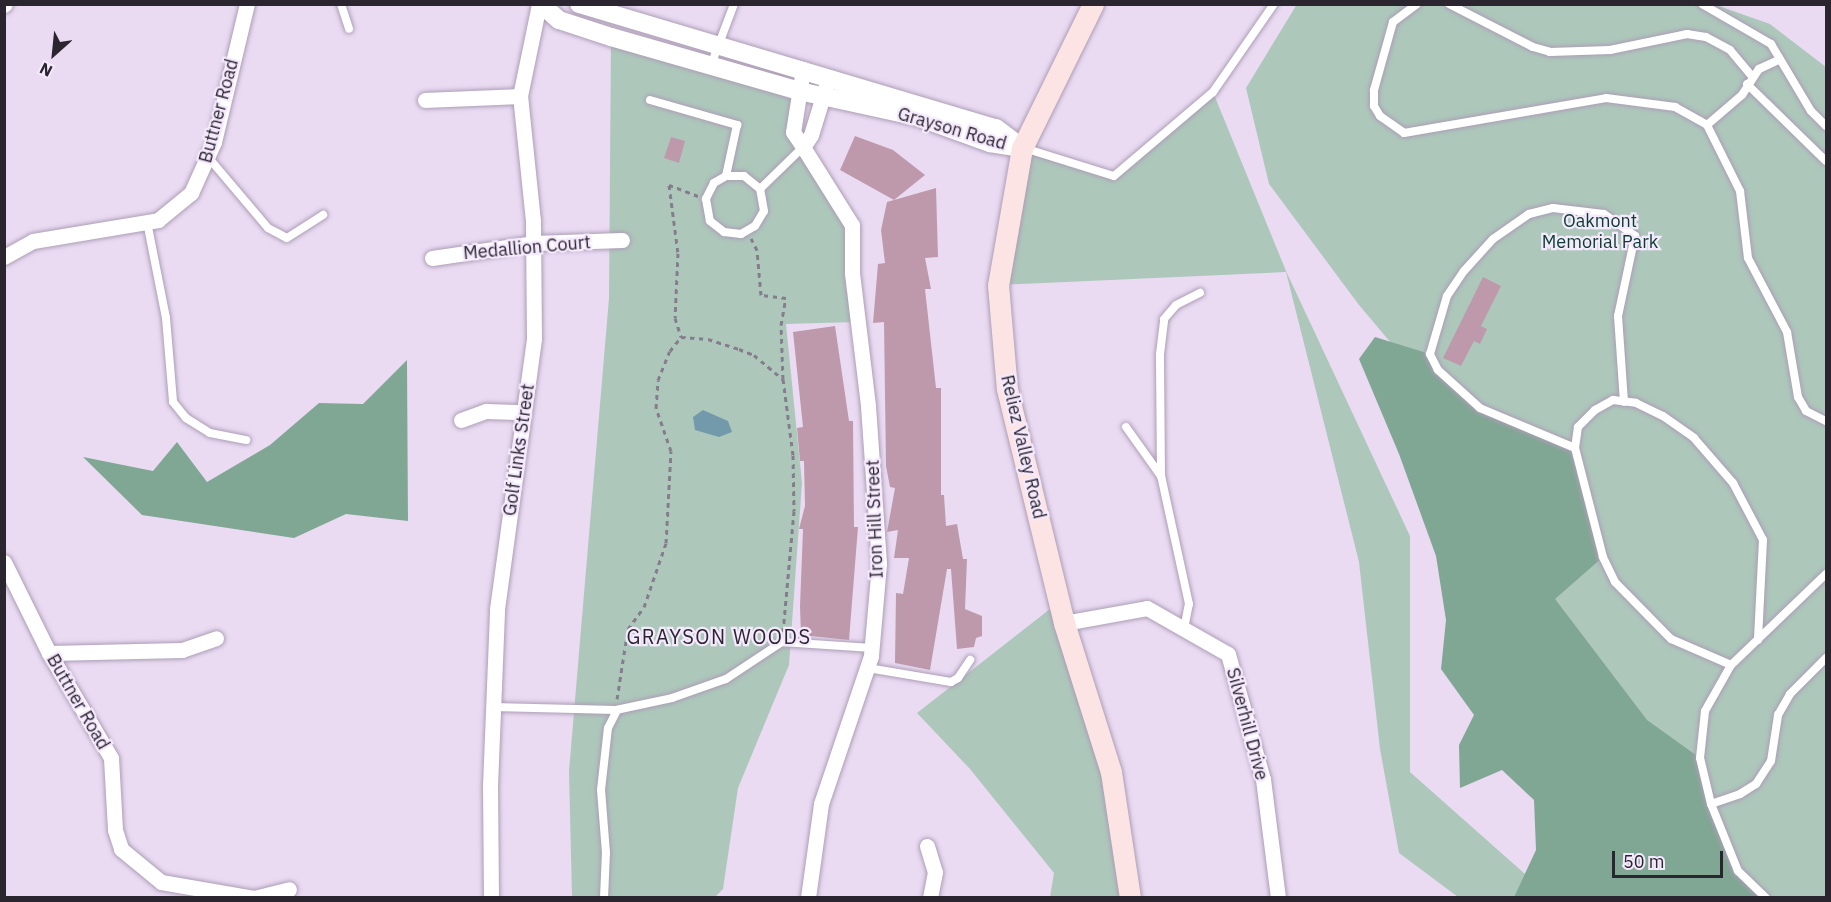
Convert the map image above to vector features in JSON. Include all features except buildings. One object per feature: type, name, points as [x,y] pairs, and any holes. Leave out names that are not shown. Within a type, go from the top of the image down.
[{"type":"main road","name":"Reliez Valley Road","points":[[1094,4],[1022,148],[998,285],[1007,390],[1064,623],[1110,772],[1130,897]]},
{"type":"street","name":"Buttner Road","points":[[4,257],[33,241],[158,220],[191,193],[208,157],[247,4]]},
{"type":"street","name":"Grayson Road","points":[[540,4],[559,20],[799,91],[918,117],[990,143],[1022,148]]},
{"type":"street","name":"Golf Links Street","points":[[491,897],[493,707],[498,609],[534,339],[533,243],[520,96],[540,4]]},
{"type":"street","name":"Grayson Road","points":[[579,4],[830,76],[996,128],[1022,148]]},
{"type":"street","name":"Iron Hill Street","points":[[803,69],[793,132],[852,225],[852,273],[869,417],[879,564],[872,648],[868,668],[821,804],[808,897]]},
{"type":"street","points":[[803,147],[812,135],[830,76]]},
{"type":"street","points":[[424,100],[520,96]]},
{"type":"street","name":"Medallion Court","points":[[432,258],[533,243],[622,240]]},
{"type":"street","points":[[461,420],[486,411],[524,412]]},
{"type":"street","name":"Buttner Road","points":[[4,562],[49,653],[111,758],[115,830],[121,849],[138,867],[161,882],[254,897],[289,889]]},
{"type":"street","name":"Silverhill Drive","points":[[1064,623],[1147,608],[1228,654],[1263,779],[1278,897]]},
{"type":"street","points":[[49,653],[182,650],[216,638]]},
{"type":"street","points":[[927,846],[935,872],[930,897]]},
{"type":"lane","points":[[341,4],[349,29]]},
{"type":"lane","points":[[711,65],[734,4]]},
{"type":"lane","points":[[1022,148],[1114,176],[1213,92],[1274,4]]},
{"type":"lane","points":[[1417,4],[1393,22],[1374,90],[1374,106],[1380,116],[1404,133],[1606,99],[1675,107],[1707,125],[1740,190],[1748,258],[1787,332],[1798,397],[1806,411],[1827,421]]},
{"type":"lane","points":[[1449,4],[1533,47],[1550,52],[1610,50],[1687,34],[1706,37],[1730,50],[1753,77]]},
{"type":"lane","points":[[1702,4],[1771,44],[1811,111],[1827,126]]},
{"type":"lane","points":[[1707,125],[1742,95],[1753,77],[1780,59]]},
{"type":"lane","points":[[1747,84],[1827,161]]},
{"type":"lane","points":[[650,100],[737,126],[726,176]]},
{"type":"lane","points":[[760,189],[803,147]]},
{"type":"lane","points":[[208,157],[268,228],[287,238],[323,215]]},
{"type":"lane","points":[[726,176],[744,176],[760,189],[764,212],[748,231],[733,234],[716,227],[707,214],[706,199],[714,183],[726,176]]},
{"type":"lane","points":[[1575,448],[1480,408],[1438,370],[1430,354],[1447,296],[1464,271],[1494,239],[1529,214],[1553,208],[1604,214],[1635,236],[1618,316],[1624,402]]},
{"type":"lane","points":[[147,222],[166,318],[173,402],[186,418],[210,433],[246,440]]},
{"type":"lane","points":[[1184,629],[1189,604],[1161,476],[1160,354],[1164,319],[1176,305],[1200,293]]},
{"type":"lane","points":[[1731,665],[1671,639],[1614,582],[1603,557],[1575,448],[1578,427],[1595,410],[1613,400],[1663,416],[1694,438],[1733,483],[1751,513],[1763,540],[1758,640]]},
{"type":"lane","points":[[1126,427],[1161,476]]},
{"type":"lane","points":[[1766,897],[1738,871],[1711,804],[1700,758],[1706,711],[1731,665],[1827,574]]},
{"type":"lane","points":[[493,707],[616,710],[672,698],[726,679],[782,642],[872,648]]},
{"type":"lane","points":[[1711,804],[1740,794],[1756,784],[1771,761],[1778,715],[1790,694],[1827,658]]},
{"type":"lane","points":[[868,668],[951,682],[958,678],[970,660]]},
{"type":"lane","points":[[604,897],[606,853],[601,790],[608,728],[616,710]]},
{"type":"path","points":[[681,337],[675,318],[678,253],[669,185],[706,199]]},
{"type":"path","points":[[748,231],[757,250],[761,295],[786,298],[781,325],[783,379],[792,455],[794,511],[782,642]]},
{"type":"path","points":[[681,337],[708,339],[739,349],[754,356],[783,379]]},
{"type":"path","points":[[616,710],[628,629],[644,607],[666,543],[671,451],[656,408],[663,364],[681,337]]},
{"type":"green space","name":"Oakmont Memorial Park","points":[[1297,4],[1716,5],[1770,24],[1826,67],[1826,897],[1738,897],[1584,689],[1423,381],[1359,305],[1269,184],[1246,88]]},
{"type":"green space","points":[[611,37],[798,90],[792,134],[852,225],[857,322],[786,324],[802,483],[789,665],[738,788],[723,889],[715,897],[572,898],[569,771],[609,298]]},
{"type":"green space","points":[[1213,92],[1286,271],[1410,536],[1410,772],[1525,874],[1514,897],[1458,897],[1399,853],[1380,749],[1359,562],[1286,272],[998,285],[1022,148],[1114,176]]},
{"type":"green space","points":[[1375,337],[1430,354],[1438,370],[1480,408],[1575,448],[1603,557],[1555,599],[1647,720],[1700,758],[1711,804],[1738,871],[1766,897],[1514,897],[1536,850],[1534,800],[1502,770],[1460,788],[1459,745],[1474,715],[1441,669],[1446,620],[1436,556],[1399,454],[1359,359]]},
{"type":"green space","points":[[407,360],[408,521],[346,514],[294,538],[142,515],[83,457],[153,471],[177,442],[207,482],[270,445],[319,403],[363,404]]},
{"type":"green space","points":[[1059,602],[1111,772],[1130,897],[1050,897],[1054,873],[970,769],[917,713]]},
{"type":"water","points":[[703,410],[728,421],[732,432],[719,437],[695,430],[693,417]]},
{"type":"district","name":"GRAYSON WOODS","points":[[719,636]]}]
